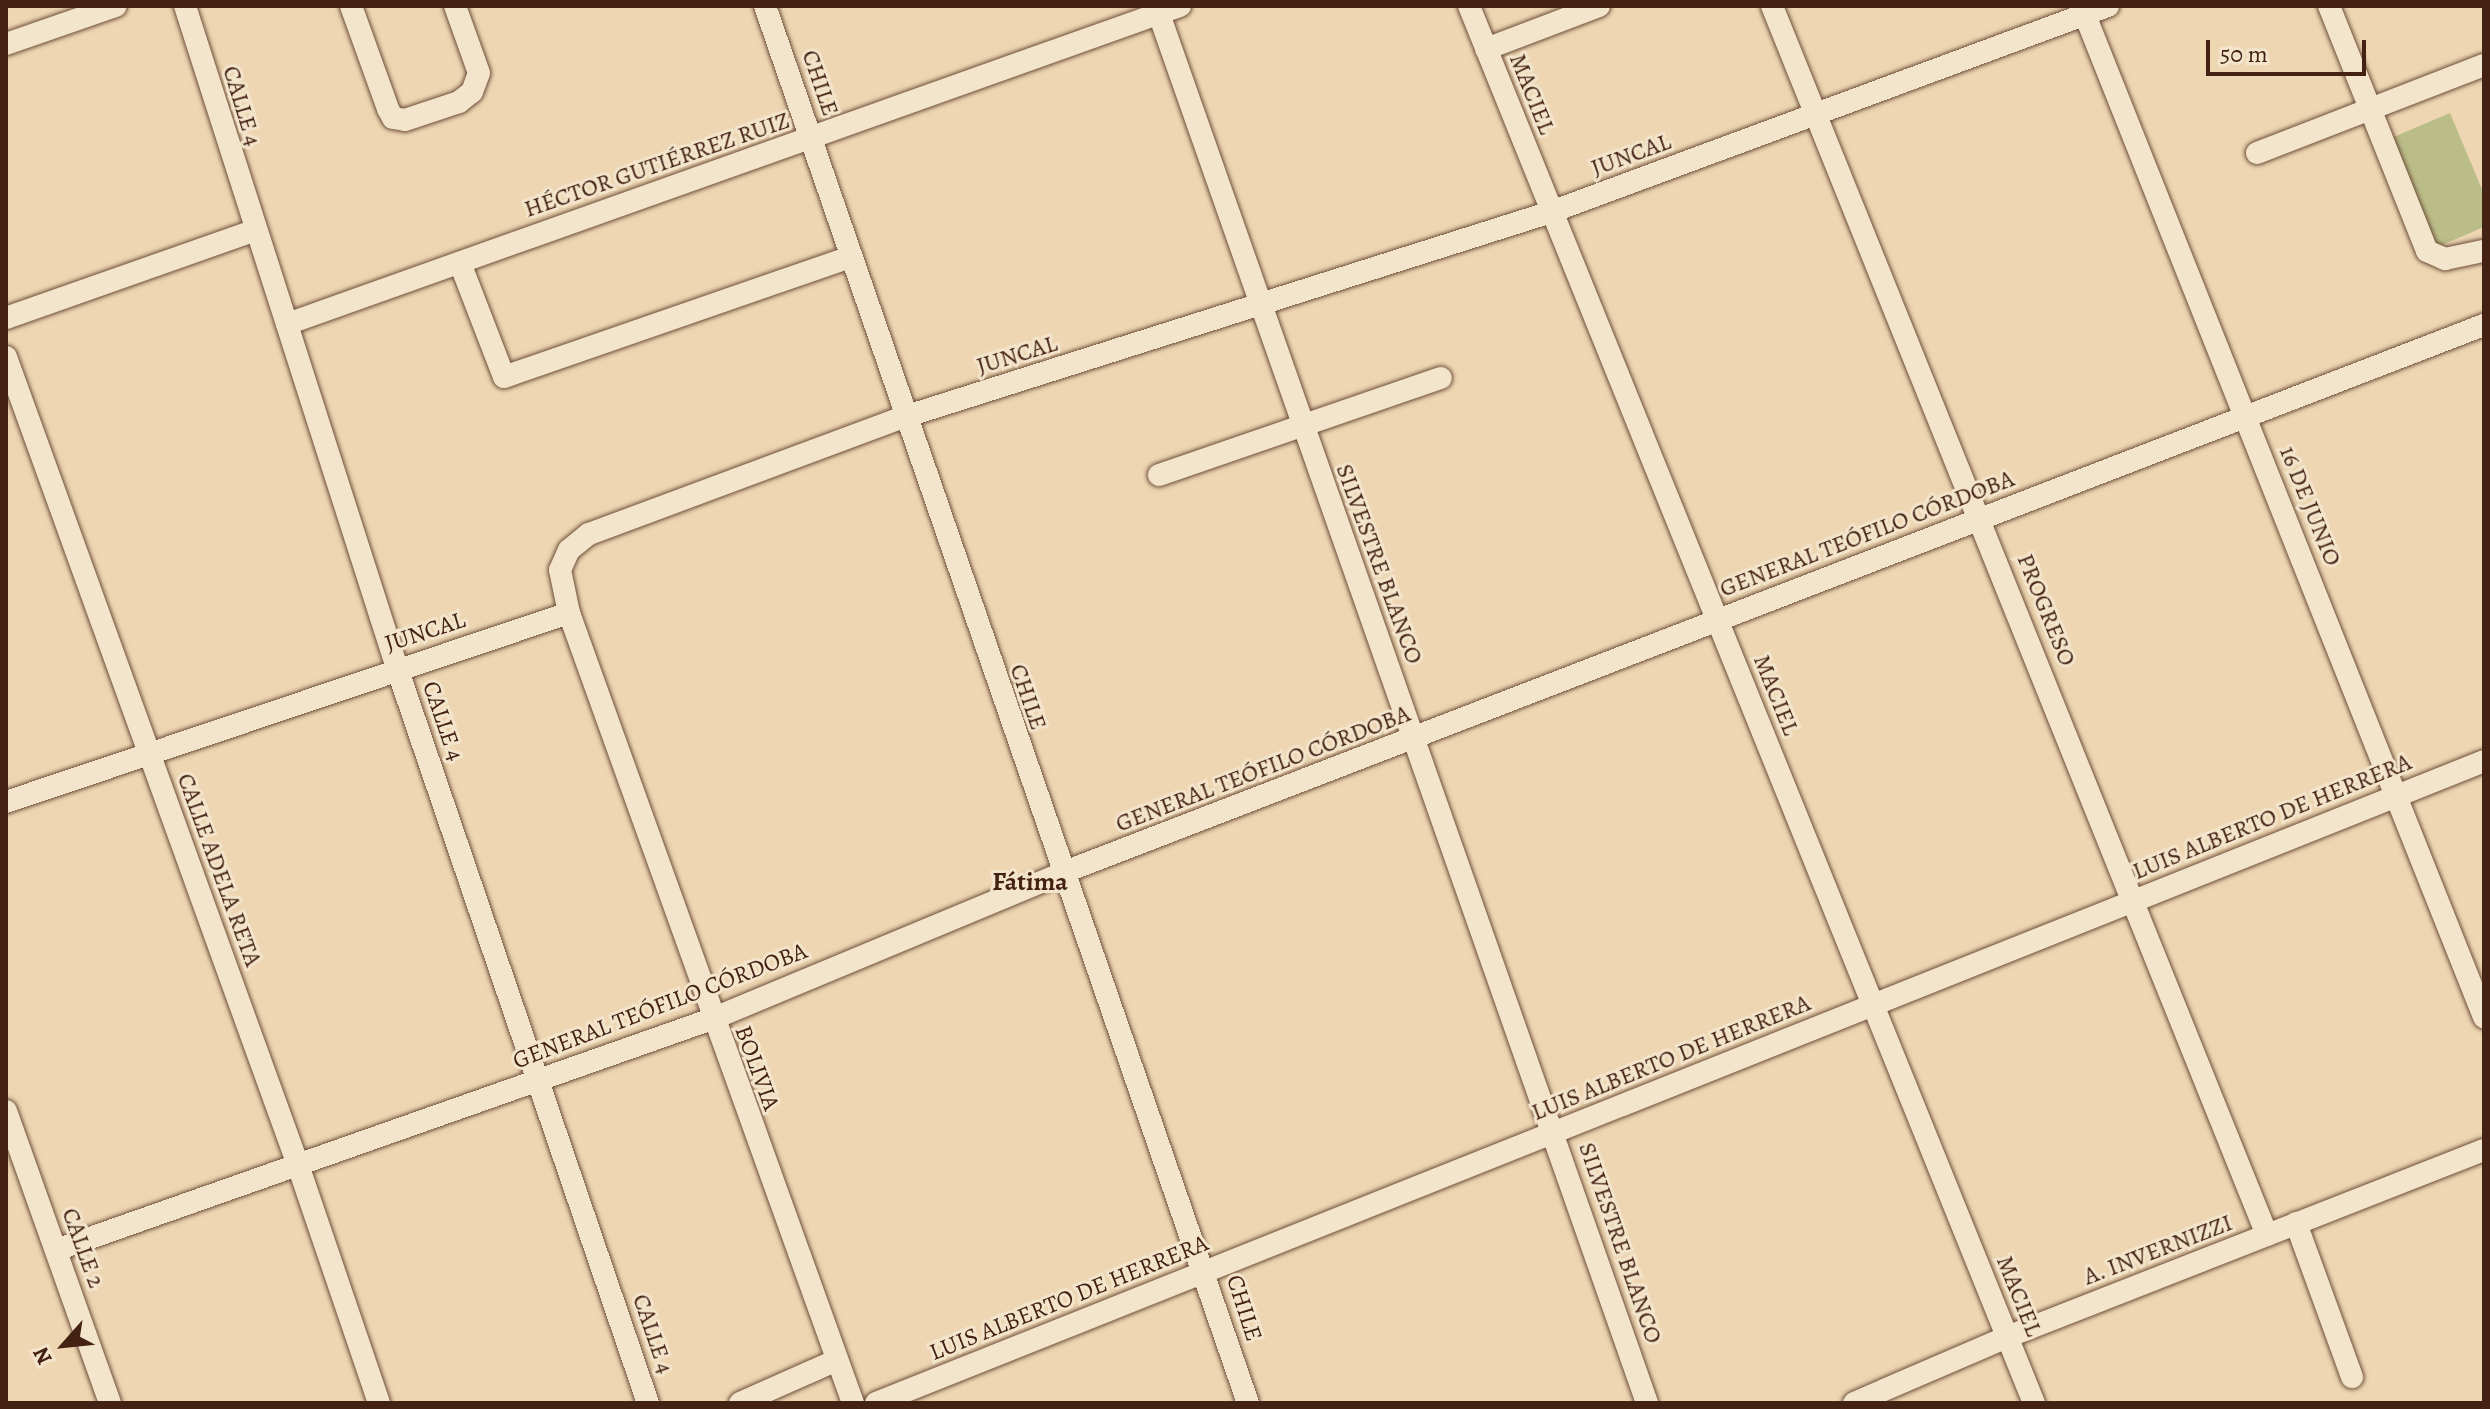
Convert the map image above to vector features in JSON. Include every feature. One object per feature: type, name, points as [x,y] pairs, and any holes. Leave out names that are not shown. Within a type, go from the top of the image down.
[{"type":"street","points":[[6,44],[116,6]]},
{"type":"street","name":"CALLE 4","points":[[185,6],[253,231],[287,324],[397,668],[648,1403]]},
{"type":"street","points":[[351,6],[388,109],[393,118],[405,120],[459,102],[472,92],[479,73],[455,6]]},
{"type":"street","name":"CHILE","points":[[765,6],[904,417],[1205,1272],[1248,1403]]},
{"type":"street","name":"MACIEL","points":[[1469,6],[2034,1403]]},
{"type":"street","points":[[1486,49],[1599,6]]},
{"type":"street","name":"PROGRESO","points":[[1772,6],[1981,518],[2267,1235]]},
{"type":"street","name":"JUNCAL","points":[[6,802],[397,668],[569,613],[560,570],[569,550],[589,534],[904,417],[1259,308],[1551,212],[2108,6]]},
{"type":"street","points":[[2329,6],[2427,251],[2445,259],[2484,251]]},
{"type":"street","name":"HÉCTOR GUTIÉRREZ RUIZ","points":[[287,324],[1170,10]]},
{"type":"street","name":"SILVESTRE BLANCO","points":[[1170,10],[1259,308],[1554,1132],[1647,1403]]},
{"type":"street","name":"16 DE JUNIO","points":[[2085,15],[2484,1017]]},
{"type":"street","points":[[2257,153],[2484,65]]},
{"type":"street","points":[[6,318],[253,231]]},
{"type":"street","points":[[460,263],[504,377],[851,257]]},
{"type":"street","name":"GENERAL TEÓFILO CÓRDOBA","points":[[56,1250],[712,1019],[1062,873],[2484,325]]},
{"type":"street","name":"CALLE ADELA RETA","points":[[6,357],[298,1165],[379,1403]]},
{"type":"street","points":[[1159,475],[1441,378]]},
{"type":"street","name":"BOLIVIA","points":[[569,613],[712,1019],[853,1403]]},
{"type":"street","name":"LUIS ALBERTO DE HERRERA","points":[[876,1403],[2484,761]]},
{"type":"street","name":"CALLE 2","points":[[6,1111],[110,1403]]},
{"type":"street","name":"A. INVERNIZZI","points":[[1854,1403],[2007,1337],[2484,1150]]},
{"type":"street","points":[[2296,1223],[2352,1377]]},
{"type":"street","points":[[740,1403],[837,1360]]},
{"type":"green space","points":[[2450,113],[2484,194],[2484,227],[2435,248],[2389,139]]},
{"type":"district","name":"Fátima","points":[[1030,882]]}]
